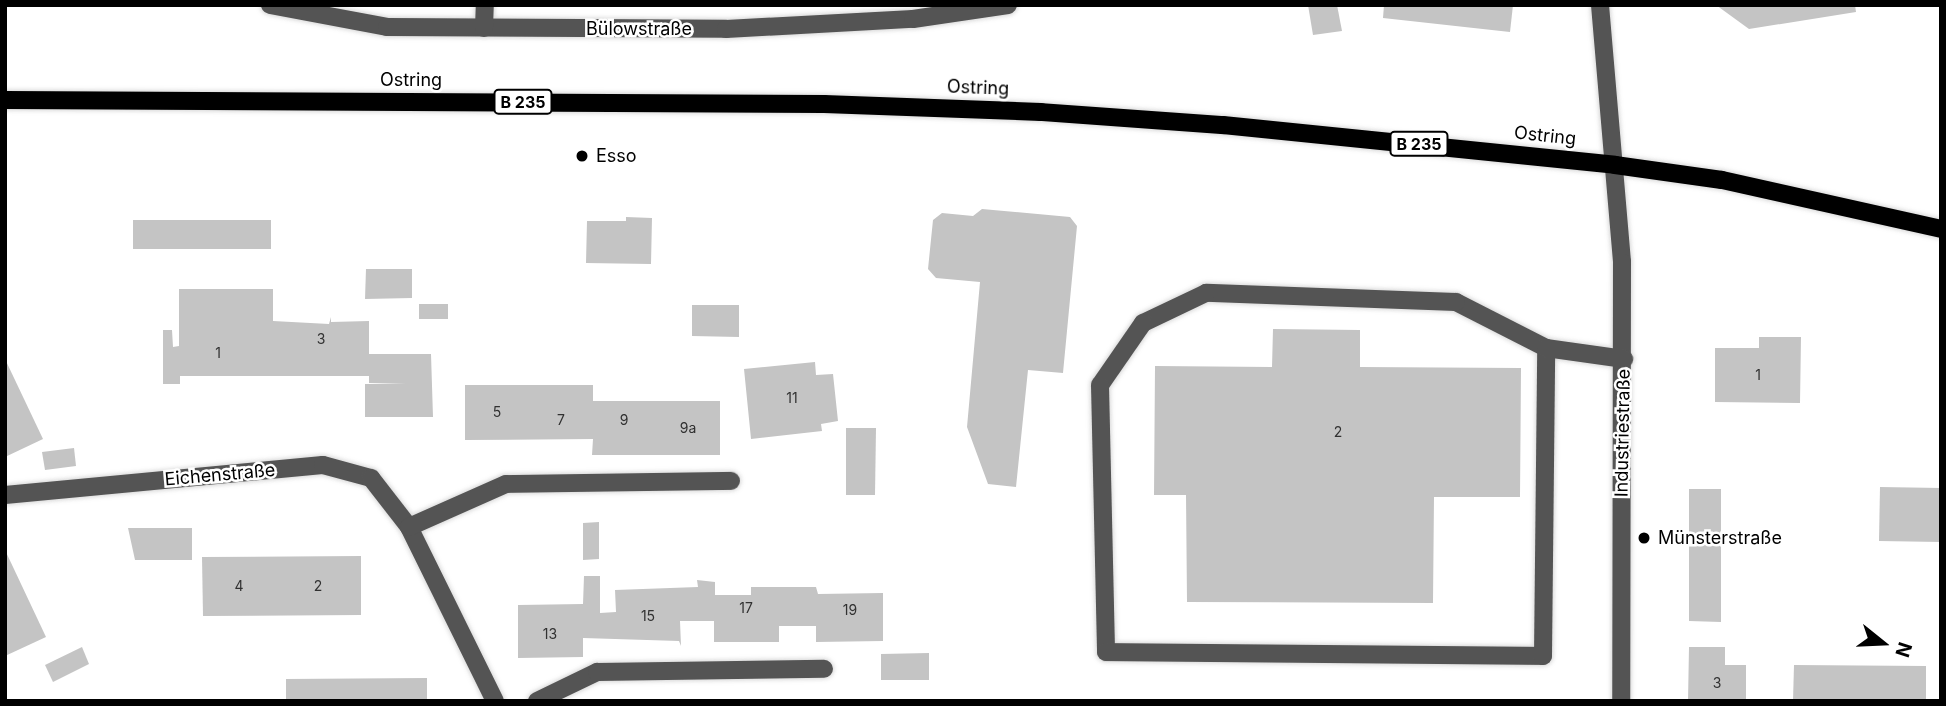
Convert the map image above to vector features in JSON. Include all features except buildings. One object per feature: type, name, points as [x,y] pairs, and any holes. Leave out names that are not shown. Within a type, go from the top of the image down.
[{"type":"main road","name":"Ostring","points":[[5,100],[810,103],[1041,112],[1223,125],[1615,165],[1722,180],[1941,229]]},
{"type":"street","name":"Bülowstraße","points":[[270,5],[387,27],[484,29],[726,29],[913,19],[1008,5]]},
{"type":"street","points":[[484,29],[485,5]]},
{"type":"street","points":[[1600,5],[1615,165]]},
{"type":"street","name":"Industriestraße","points":[[1615,165],[1624,359],[1621,701]]},
{"type":"street","points":[[1546,348],[1543,656],[1106,652],[1100,385],[1143,323],[1206,293],[1456,302],[1546,348],[1624,359]]},
{"type":"street","name":"Eichenstraße","points":[[5,495],[323,465],[371,478],[409,527],[495,701]]},
{"type":"street","points":[[409,527],[506,484],[731,481]]},
{"type":"street","points":[[537,701],[597,672],[824,669]]},
{"type":"place","name":"Esso","points":[[582,156]]},
{"type":"place","name":"Münsterstraße","points":[[1644,538]]}]
